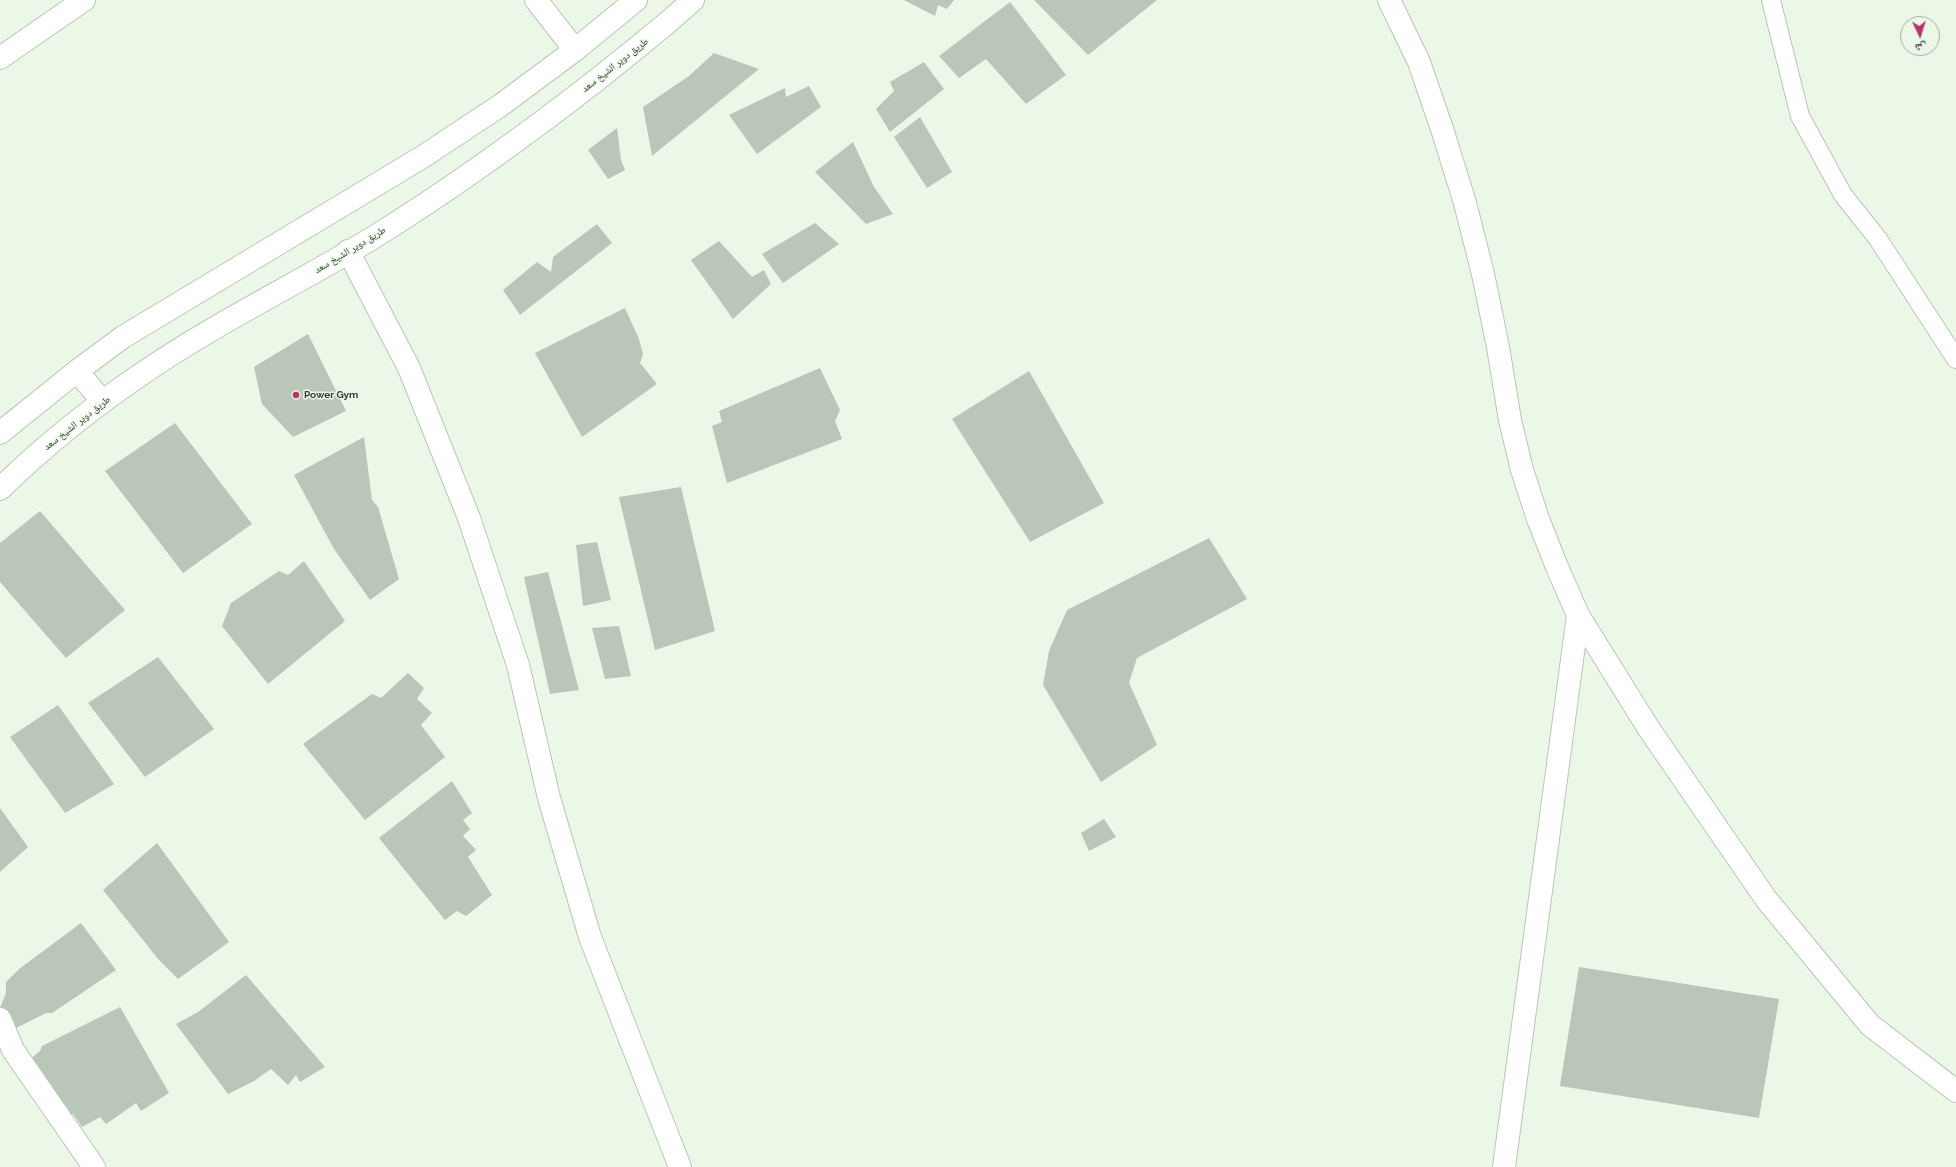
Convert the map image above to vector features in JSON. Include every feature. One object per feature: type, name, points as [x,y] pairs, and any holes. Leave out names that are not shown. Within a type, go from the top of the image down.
[{"type":"street","points":[[0,58],[84,0]]},
{"type":"street","points":[[536,0],[575,50]]},
{"type":"street","points":[[0,433],[76,371],[123,337],[424,156],[501,105],[575,50],[636,0]]},
{"type":"street","name":"طريق دوير الشيخ سعد","points":[[0,489],[60,435],[147,370],[194,340],[348,251],[470,174],[562,107],[668,23],[693,0]]},
{"type":"street","points":[[1389,0],[1419,62],[1465,203],[1483,274],[1498,347],[1510,420],[1522,470],[1541,526],[1578,615],[1649,729],[1766,899],[1870,1025],[1956,1092]]},
{"type":"street","points":[[348,251],[409,368],[469,518],[518,665],[549,798],[590,937],[680,1167]]},
{"type":"street","points":[[76,371],[103,402]]},
{"type":"street","points":[[1504,1167],[1578,615]]},
{"type":"street","points":[[0,1019],[13,1050],[94,1167]]},
{"type":"lane","points":[[1771,0],[1800,116],[1843,195],[1878,238],[1956,359]]},
{"type":"building","points":[[904,0],[954,0],[947,9],[938,5],[935,16]]},
{"type":"building","points":[[1034,0],[1157,0],[1088,55]]},
{"type":"building","points":[[1010,2],[1066,75],[1026,104],[986,59],[959,78],[939,56]]},
{"type":"building","points":[[714,53],[759,69],[652,156],[643,107],[689,76]]},
{"type":"building","points":[[924,62],[944,89],[890,132],[876,109],[894,91],[890,82]]},
{"type":"building","points":[[809,86],[821,107],[757,154],[729,115],[785,88],[786,97]]},
{"type":"building","points":[[920,117],[952,172],[927,188],[894,137]]},
{"type":"building","points":[[617,128],[621,160],[625,170],[608,179],[588,150]]},
{"type":"building","points":[[853,142],[874,187],[893,214],[866,224],[815,172]]},
{"type":"building","points":[[815,223],[839,244],[783,283],[762,254]]},
{"type":"building","points":[[597,224],[612,243],[520,315],[503,290],[537,262],[551,272],[553,257]]},
{"type":"building","points":[[719,241],[752,277],[764,270],[771,284],[733,319],[691,260]]},
{"type":"building","points":[[625,308],[639,339],[643,354],[640,363],[657,384],[582,437],[535,353]]},
{"type":"building","points":[[308,334],[346,411],[293,437],[262,404],[254,367]]},
{"type":"building","points":[[820,368],[840,410],[835,421],[842,439],[727,483],[712,426],[722,422],[719,411]]},
{"type":"building","points":[[1029,371],[1104,503],[1030,542],[952,419]]},
{"type":"building","points":[[175,423],[252,524],[183,573],[105,471]]},
{"type":"building","points":[[364,437],[372,500],[378,507],[399,579],[370,600],[334,549],[294,475]]},
{"type":"building","points":[[681,487],[715,631],[655,650],[619,497]]},
{"type":"building","points":[[40,511],[125,610],[66,658],[0,582],[0,543]]},
{"type":"building","points":[[1209,538],[1247,599],[1137,658],[1129,683],[1157,745],[1101,782],[1043,685],[1049,651],[1067,610]]},
{"type":"building","points":[[597,542],[611,600],[583,606],[576,545]]},
{"type":"building","points":[[304,561],[345,621],[268,684],[222,626],[231,603],[279,571],[288,575]]},
{"type":"building","points":[[548,572],[579,690],[550,694],[524,577]]},
{"type":"building","points":[[619,626],[631,676],[605,679],[592,628]]},
{"type":"building","points":[[158,657],[214,729],[145,777],[88,703]]},
{"type":"building","points":[[408,673],[424,688],[417,699],[432,713],[421,725],[445,757],[365,820],[303,744],[372,694],[381,698]]},
{"type":"building","points":[[58,705],[114,784],[65,813],[10,737]]},
{"type":"building","points":[[452,781],[472,813],[463,820],[470,829],[463,836],[476,850],[468,857],[492,895],[466,916],[457,911],[445,920],[379,838]]},
{"type":"building","points":[[0,808],[28,847],[0,872]]},
{"type":"building","points":[[1104,819],[1116,837],[1089,851],[1081,833]]},
{"type":"building","points":[[157,843],[229,942],[178,979],[159,960],[103,890]]},
{"type":"building","points":[[81,923],[116,970],[52,1013],[46,1013],[12,1030],[0,1008],[6,993],[6,982],[19,969]]},
{"type":"building","points":[[1579,967],[1779,999],[1759,1118],[1560,1086]]},
{"type":"building","points":[[246,975],[325,1067],[300,1082],[296,1075],[288,1085],[271,1069],[254,1081],[228,1094],[176,1024],[198,1012]]},
{"type":"building","points":[[120,1007],[169,1093],[141,1111],[136,1103],[106,1124],[100,1117],[82,1127],[73,1114],[63,1117],[30,1059],[40,1051],[42,1046]]},
{"type":"place","name":"Power Gym","points":[[296,395]]}]
